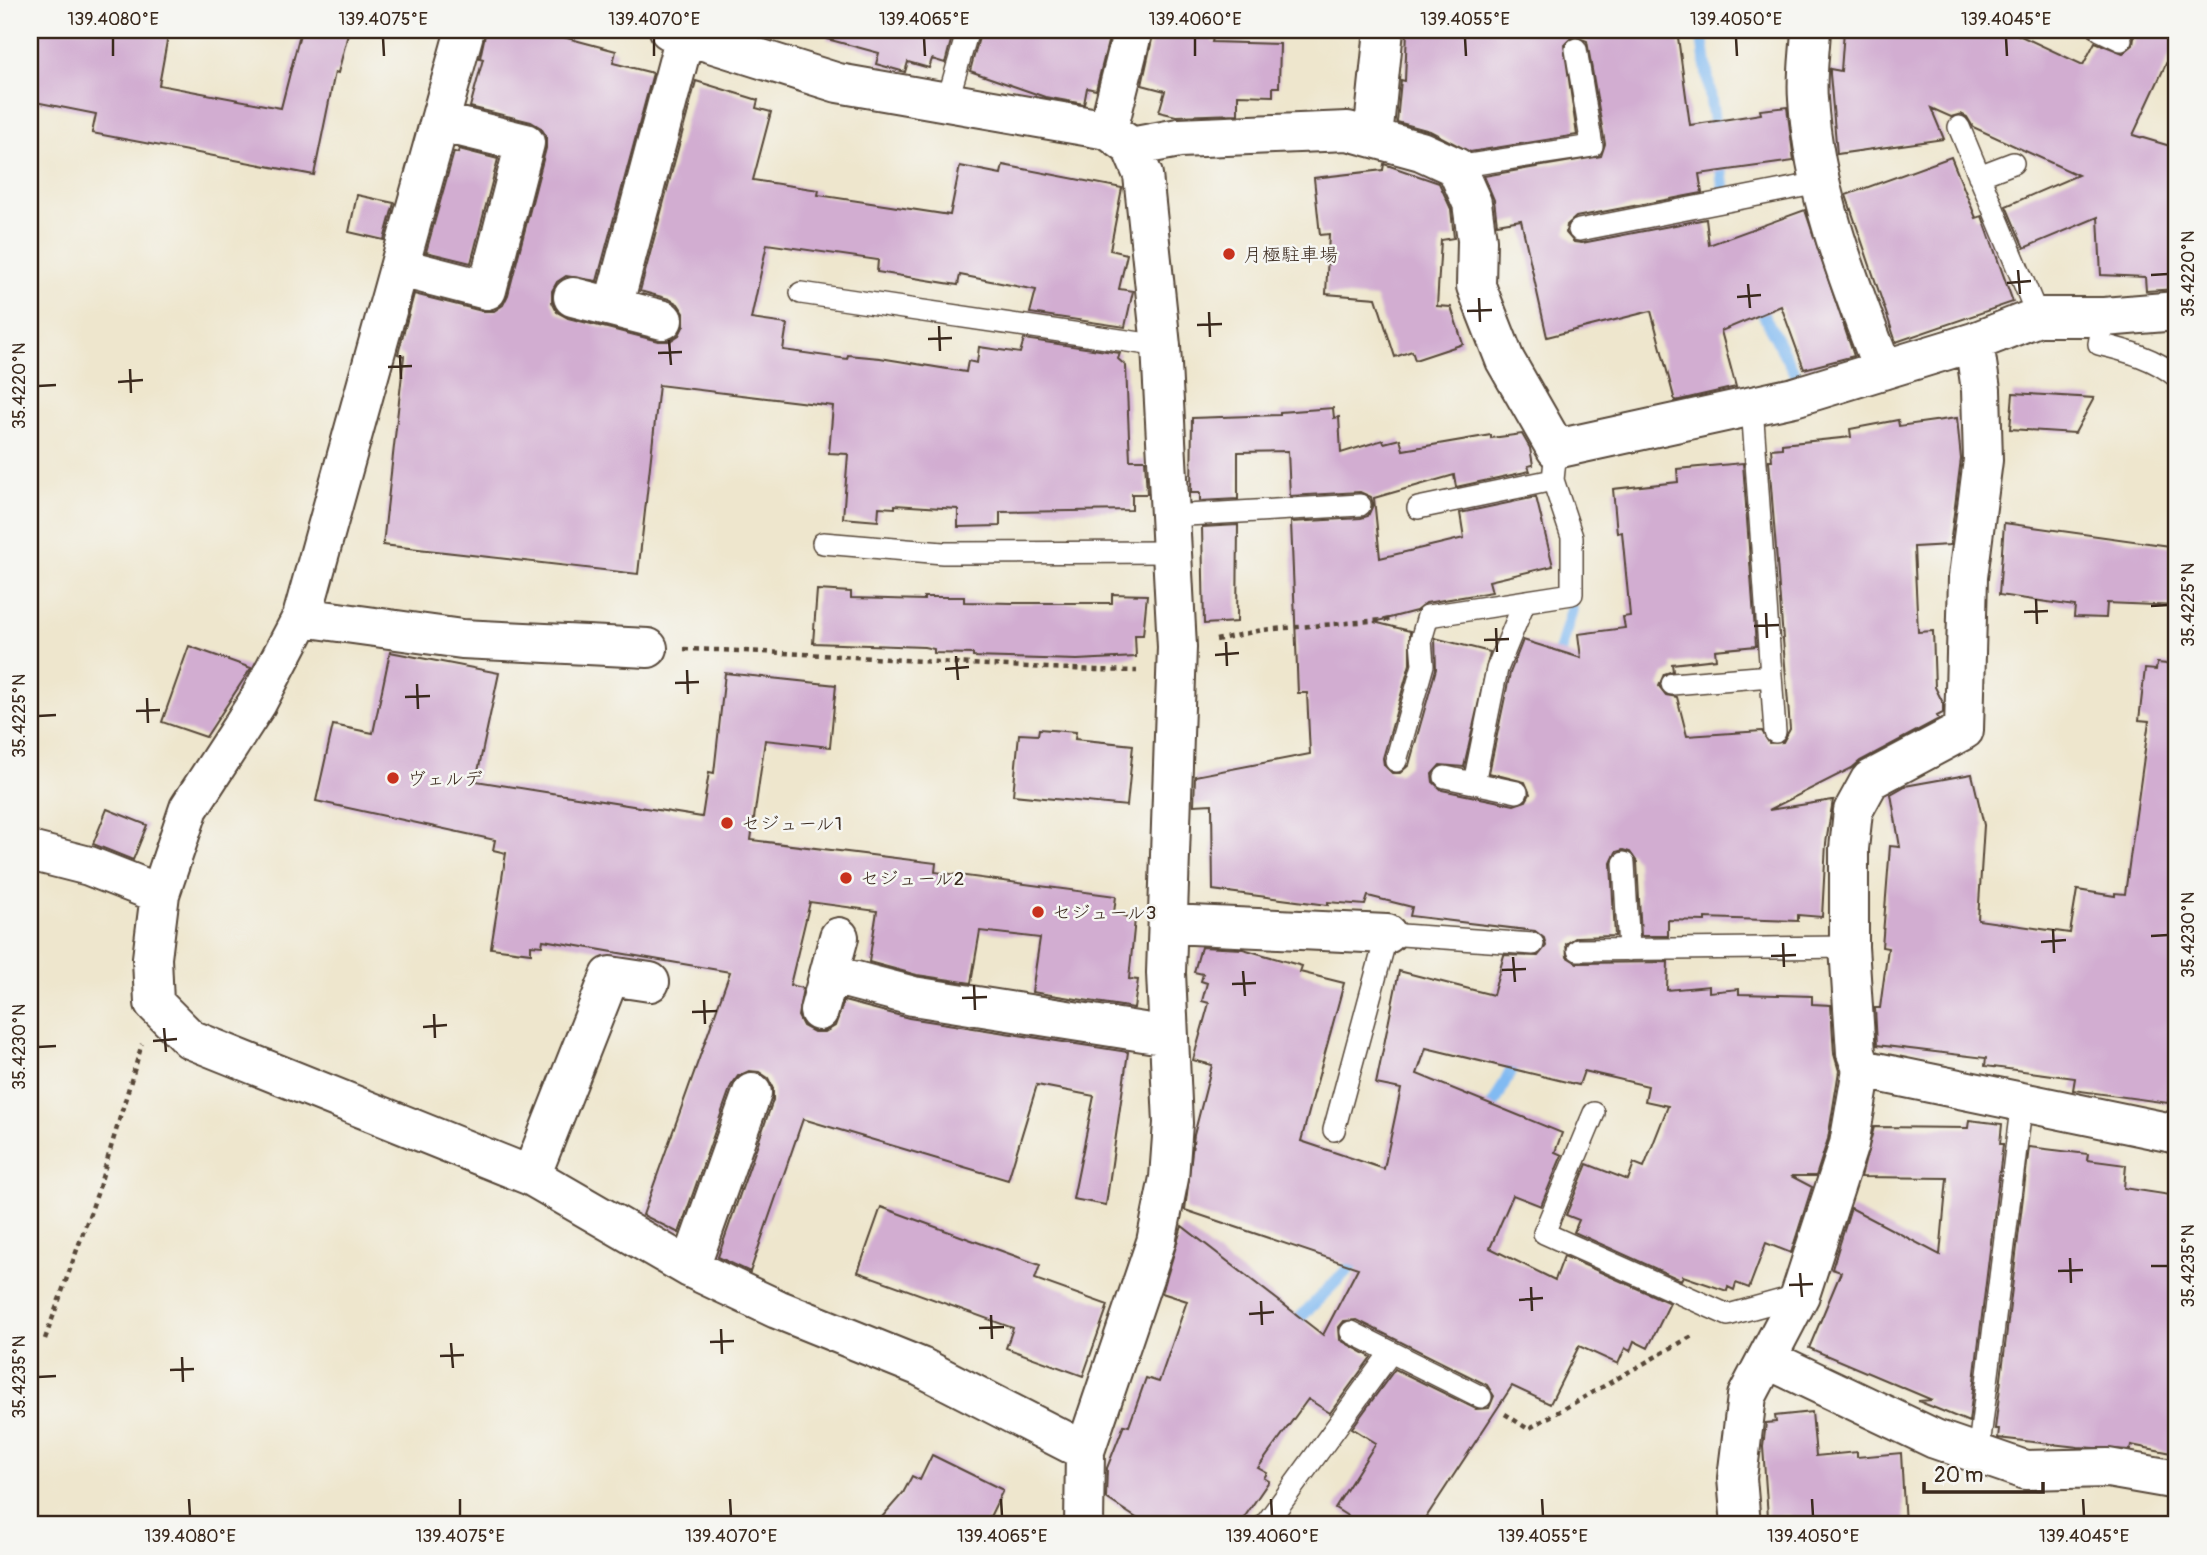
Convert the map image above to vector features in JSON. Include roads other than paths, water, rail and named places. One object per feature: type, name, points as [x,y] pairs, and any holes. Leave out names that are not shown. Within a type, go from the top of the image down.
[{"type":"street","points":[[465,30],[302,617],[257,703],[188,807],[160,894],[152,958],[154,1003],[190,1039],[531,1176],[690,1268],[778,1309],[921,1367],[1085,1451]]},
{"type":"street","points":[[1084,1525],[1085,1451],[1159,1229],[1169,1178],[1173,1123],[1166,973],[1170,924],[1170,814],[1177,660],[1161,346],[1143,175],[1120,139],[1133,30]]},
{"type":"street","points":[[1373,137],[1384,30]]},
{"type":"street","points":[[1811,30],[1807,97],[1819,183],[1834,241],[1883,370]]},
{"type":"street","points":[[614,307],[677,33],[838,83],[947,102],[1120,139],[1348,131],[1421,151],[1456,167],[1472,203],[1477,240],[1476,286],[1505,360],[1555,465],[1975,342],[2038,317],[2104,317],[2177,311]]},
{"type":"street","points":[[401,268],[487,290],[525,144],[440,122]]},
{"type":"street","points":[[573,297],[663,320]]},
{"type":"street","points":[[1741,1525],[1737,1478],[1747,1396],[1800,1295],[1849,1144],[1862,1069],[1856,1053],[1849,947],[1853,811],[1870,780],[1964,730],[1968,577],[1983,460],[1981,390],[1975,342]]},
{"type":"street","points":[[302,617],[462,639],[648,648]]},
{"type":"street","points":[[30,851],[89,866],[160,894]]},
{"type":"street","points":[[1170,924],[1387,934]]},
{"type":"street","points":[[819,1011],[839,937]]},
{"type":"street","points":[[829,974],[913,996],[1169,1036]]},
{"type":"street","points":[[531,1176],[610,976],[650,982]]},
{"type":"street","points":[[1862,1069],[2177,1134]]},
{"type":"street","points":[[690,1268],[752,1093]]},
{"type":"street","points":[[1767,1359],[1934,1439],[2025,1470],[2108,1468],[2177,1479]]},
{"type":"lane","points":[[947,102],[968,30]]},
{"type":"lane","points":[[2100,30],[2122,40]]},
{"type":"lane","points":[[1456,167],[1592,146],[1576,49]]},
{"type":"lane","points":[[1959,127],[2038,317]]},
{"type":"lane","points":[[1979,176],[2013,163]]},
{"type":"lane","points":[[1579,230],[1819,183]]},
{"type":"lane","points":[[801,293],[1161,346]]},
{"type":"lane","points":[[2104,317],[2099,344],[2131,351],[2165,367],[2177,377]]},
{"type":"lane","points":[[1752,406],[1775,732]]},
{"type":"lane","points":[[1396,761],[1423,665],[1421,640],[1428,616],[1572,594],[1572,537],[1555,465],[1418,508]]},
{"type":"lane","points":[[823,543],[943,553],[1171,534],[1360,505]]},
{"type":"lane","points":[[1474,783],[1496,669],[1524,603]]},
{"type":"lane","points":[[1672,684],[1771,676]]},
{"type":"lane","points":[[1445,777],[1517,792]]},
{"type":"lane","points":[[1624,863],[1629,950]]},
{"type":"lane","points":[[1334,1129],[1387,934],[1533,944]]},
{"type":"lane","points":[[1578,950],[1849,947]]},
{"type":"lane","points":[[1978,1455],[2022,1100]]},
{"type":"lane","points":[[1594,1113],[1544,1233],[1728,1315],[1800,1295]]},
{"type":"lane","points":[[1351,1332],[1481,1397]]},
{"type":"lane","points":[[1265,1525],[1391,1352]]},
{"type":"waterway","points":[[1701,30],[1716,136]]},
{"type":"waterway","points":[[1719,154],[1723,185]]},
{"type":"waterway","points":[[1756,301],[1799,381]]},
{"type":"waterway","points":[[1556,667],[1572,609]]},
{"type":"waterway","points":[[1484,1117],[1496,1100],[1518,1056]]},
{"type":"waterway","points":[[1291,1327],[1361,1256]]},
{"type":"place","name":"月極駐車場","points":[[1229,254]]},
{"type":"place","name":"ヴェルデ","points":[[393,778]]},
{"type":"place","name":"セジュール1","points":[[727,823]]},
{"type":"place","name":"セジュール2","points":[[846,878]]},
{"type":"place","name":"セジュール3","points":[[1038,912]]}]
